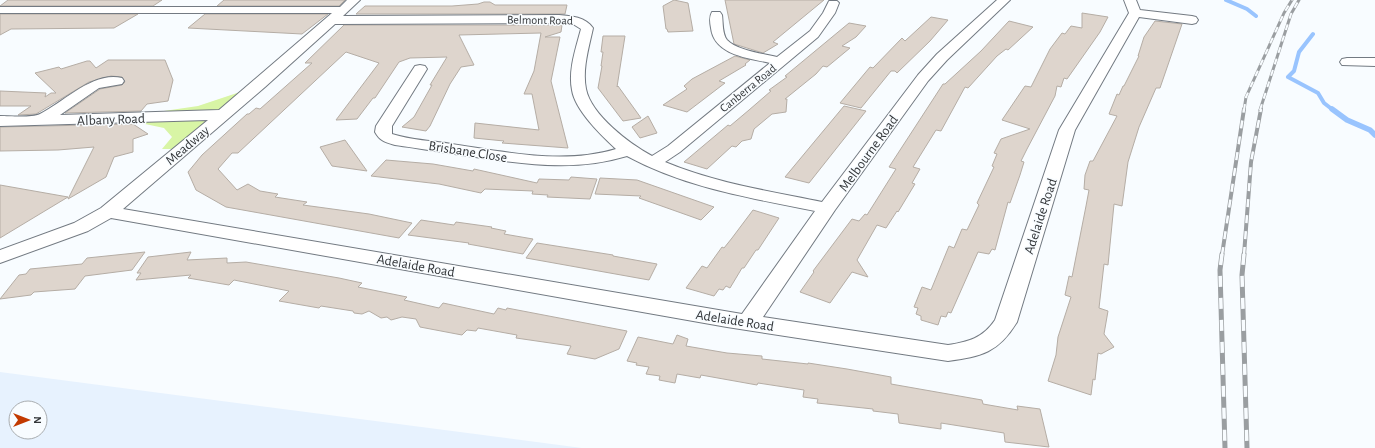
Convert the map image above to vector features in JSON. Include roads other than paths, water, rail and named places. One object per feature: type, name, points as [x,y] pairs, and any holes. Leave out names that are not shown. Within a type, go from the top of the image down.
[{"type":"street","points":[[182,10],[197,0]]},
{"type":"street","name":"Melbourne Road","points":[[748,322],[827,208],[923,78],[942,57],[1004,0]]},
{"type":"street","name":"Canberra Road","points":[[652,163],[674,149],[814,34],[829,12],[833,3]]},
{"type":"street","points":[[1132,6],[1192,20]]},
{"type":"street","name":"Adelaide Road","points":[[108,212],[748,322],[948,353],[976,349],[988,343],[999,333],[1006,322],[1067,130],[1132,6]]},
{"type":"street","points":[[0,10],[343,10]]},
{"type":"street","name":"Belmont Road","points":[[343,10],[578,21],[586,28],[578,77],[581,97],[591,113],[628,150],[652,163],[712,184],[827,208]]},
{"type":"street","name":"Meadway","points":[[0,257],[81,227],[108,212],[343,10]]},
{"type":"street","points":[[716,14],[719,37],[722,42],[732,49],[780,62]]},
{"type":"street","points":[[1347,62],[1375,62]]},
{"type":"street","name":"Brisbane Close","points":[[420,69],[384,126],[382,132],[386,137],[394,140],[529,160],[559,162],[586,161],[615,155],[628,150]]},
{"type":"street","points":[[40,121],[91,83],[117,81]]},
{"type":"street","name":"Albany Road","points":[[0,121],[222,115]]},
{"type":"waterway","points":[[1226,0],[1247,9],[1256,16]]},
{"type":"waterway","points":[[1313,34],[1299,52],[1294,71],[1288,77],[1318,93],[1324,103],[1333,110]]},
{"type":"waterway","points":[[1332,109],[1347,120],[1370,130],[1375,135]]},
{"type":"railway","points":[[1244,110],[1246,97],[1284,13],[1292,0]]},
{"type":"railway","points":[[1260,110],[1291,14],[1299,0]]},
{"type":"railway","points":[[1222,255],[1244,109]]},
{"type":"railway","points":[[1244,255],[1251,162],[1261,109]]},
{"type":"railway","points":[[1222,254],[1220,270],[1225,448]]},
{"type":"railway","points":[[1244,254],[1242,275],[1247,448]]}]
